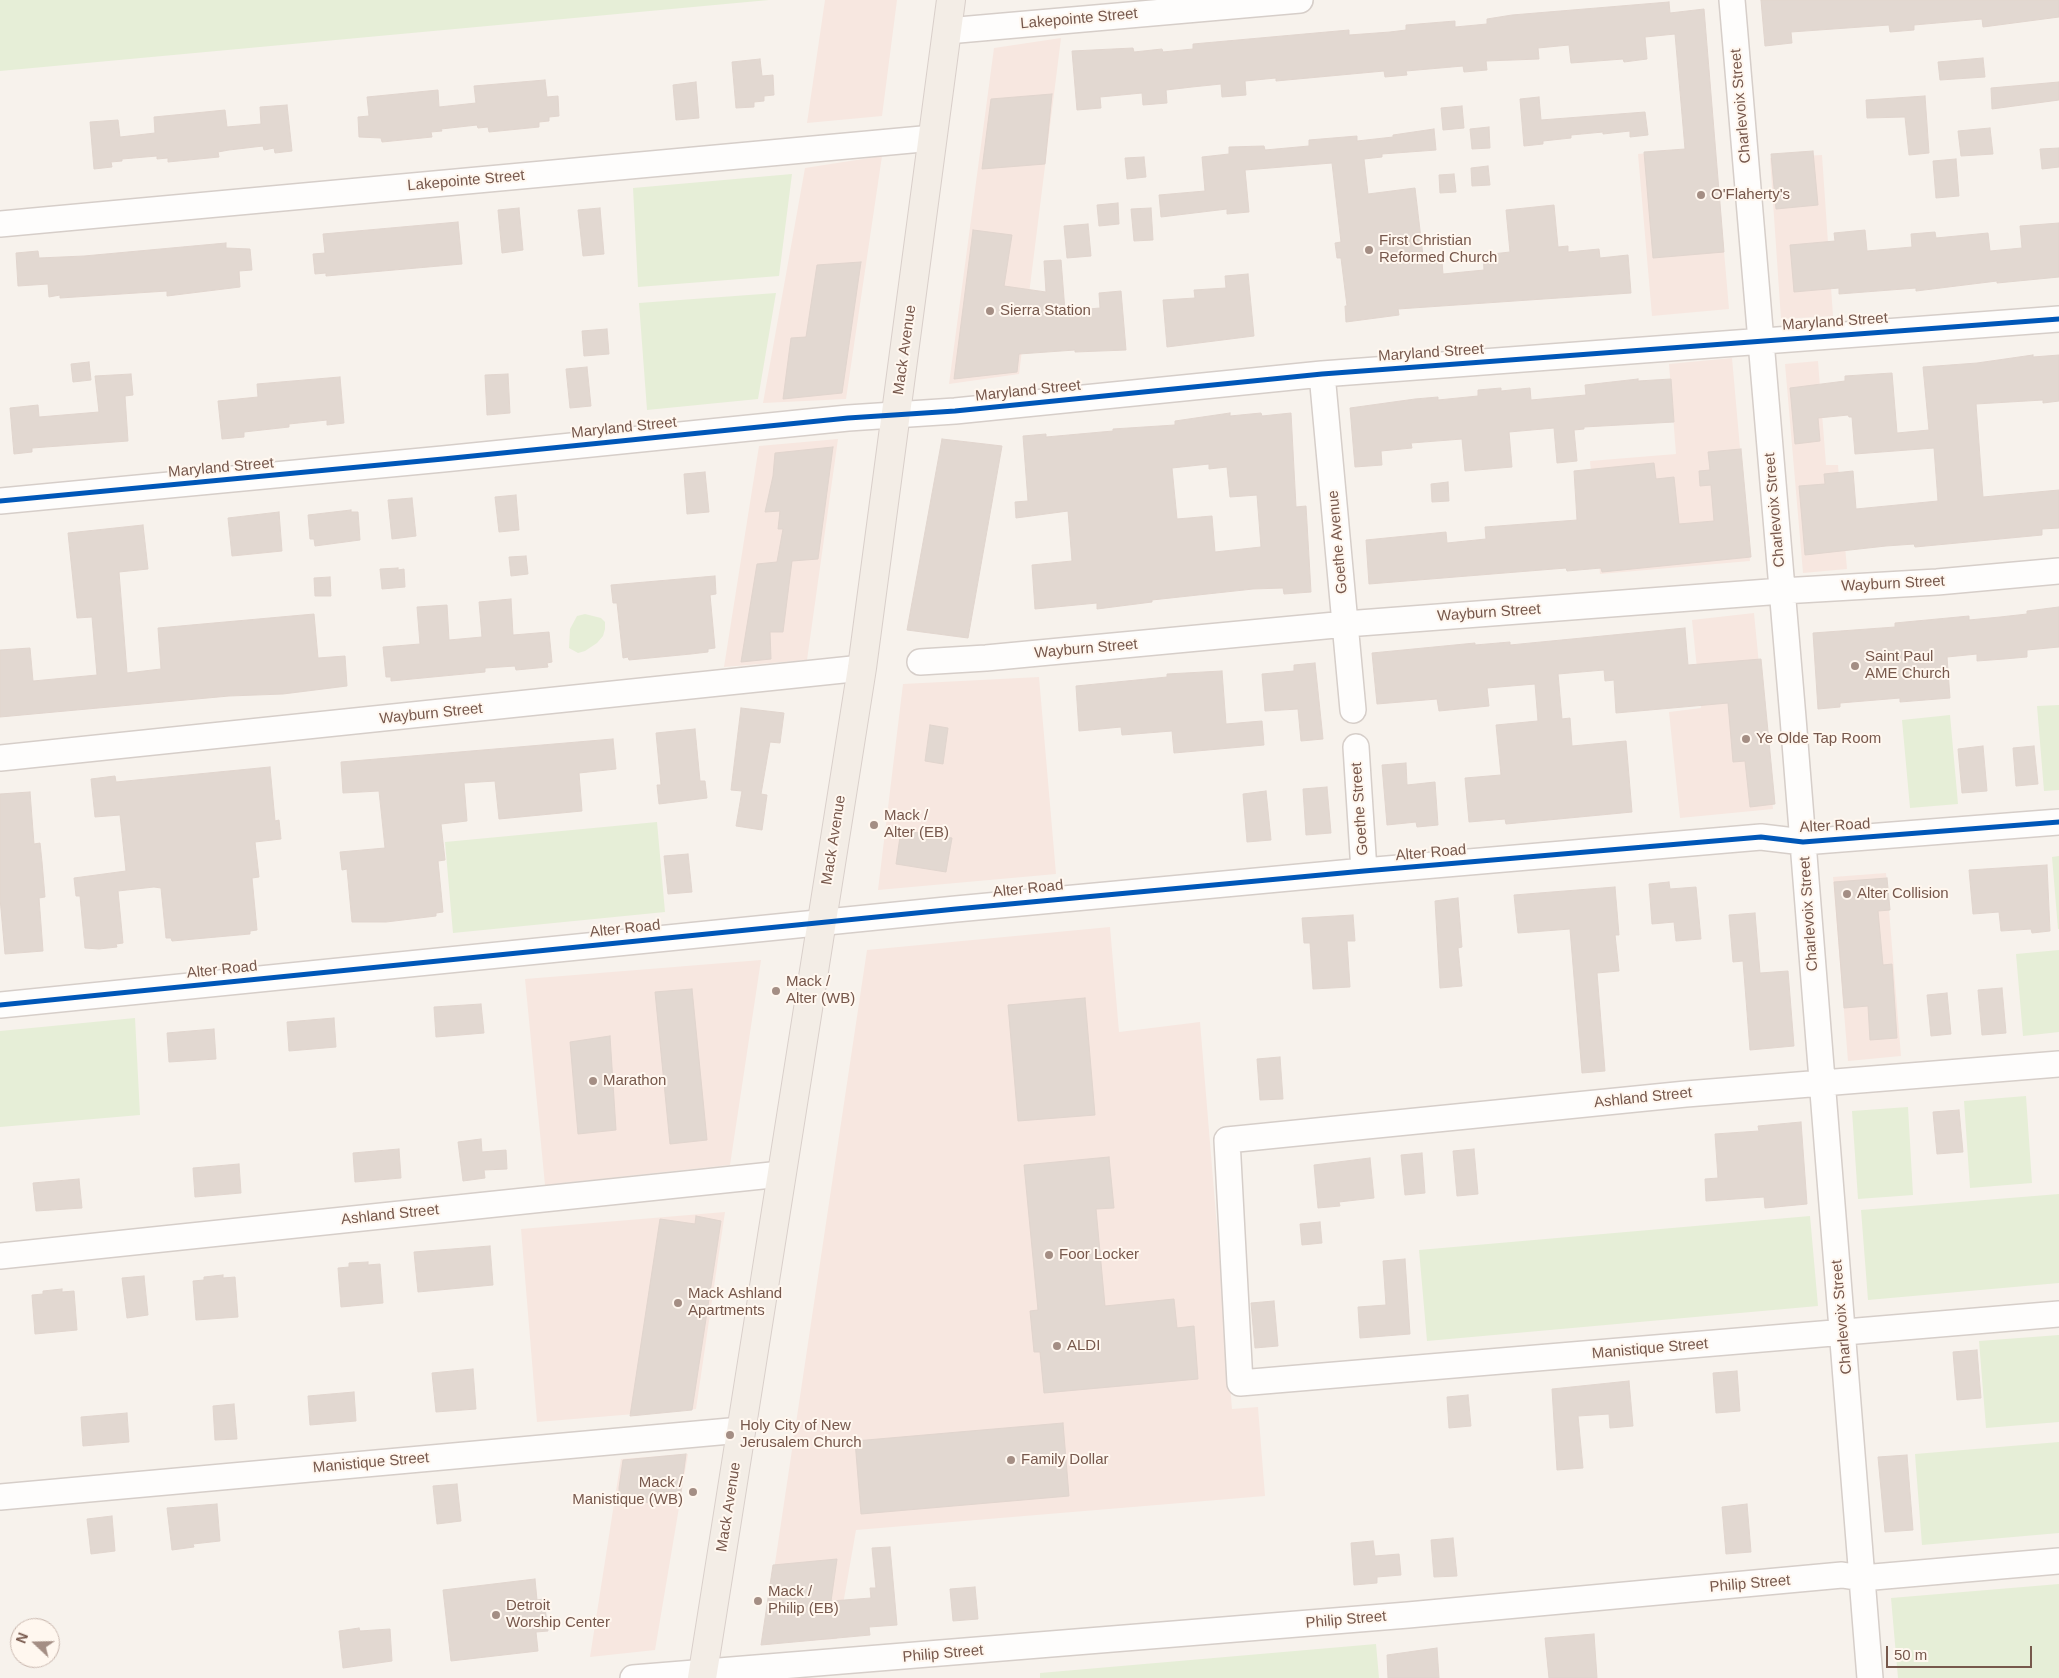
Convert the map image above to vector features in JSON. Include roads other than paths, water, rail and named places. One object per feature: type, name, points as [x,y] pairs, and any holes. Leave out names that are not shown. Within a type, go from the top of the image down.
[{"type":"main road","name":"Mack Avenue","points":[[703,1675],[862,668],[951,0]]},
{"type":"street","name":"Lakepointe Street","points":[[947,31],[1300,0]]},
{"type":"street","name":"Charlevoix Street","points":[[1732,0],[1804,842],[1870,1678]]},
{"type":"street","name":"Lakepointe Street","points":[[0,224],[933,138]]},
{"type":"street","name":"Maryland Street","points":[[0,501],[896,415],[955,411],[1322,374],[2059,319]]},
{"type":"street","name":"Goethe Avenue","points":[[1322,374],[1353,710]]},
{"type":"street","name":"Wayburn Street","points":[[920,662],[996,657],[1346,624],[1782,591],[1937,582],[2059,571]]},
{"type":"street","name":"Wayburn Street","points":[[0,758],[862,668]]},
{"type":"street","name":"Goethe Street","points":[[1356,747],[1364,871]]},
{"type":"street","name":"Alter Road","points":[[0,1005],[658,938],[822,924],[1056,899],[1364,871],[1761,837],[1804,842],[2059,822]]},
{"type":"street","name":"Ashland Street","points":[[1240,1383],[1227,1140],[1686,1094],[2059,1064]]},
{"type":"street","name":"Ashland Street","points":[[0,1256],[781,1174]]},
{"type":"street","name":"Manistique Street","points":[[1240,1383],[2059,1314]]},
{"type":"street","name":"Manistique Street","points":[[0,1497],[741,1430]]},
{"type":"street","name":"Philip Street","points":[[633,1678],[703,1675],[1408,1615],[1842,1575],[1862,1578],[2059,1561]]},
{"type":"place","name":"O'Flaherty's","points":[[1701,195]]},
{"type":"place","name":"First Christian Reformed Church","points":[[1369,250]]},
{"type":"place","name":"Sierra Station","points":[[990,311]]},
{"type":"place","name":"Saint Paul AME Church","points":[[1855,666]]},
{"type":"place","name":"Ye Olde Tap Room","points":[[1746,739]]},
{"type":"place","name":"Mack / Alter (EB)","points":[[874,825]]},
{"type":"place","name":"Alter Collision","points":[[1847,894]]},
{"type":"place","name":"Mack / Alter (WB)","points":[[776,991]]},
{"type":"place","name":"Marathon","points":[[593,1081]]},
{"type":"place","name":"Foor Locker","points":[[1049,1255]]},
{"type":"place","name":"Mack Ashland Apartments","points":[[678,1303]]},
{"type":"place","name":"ALDI","points":[[1057,1346]]},
{"type":"place","name":"Holy City of New Jerusalem Church","points":[[730,1435]]},
{"type":"place","name":"Family Dollar","points":[[1011,1460]]},
{"type":"place","name":"Mack / Manistique (WB)","points":[[693,1492]]},
{"type":"place","name":"Mack / Philip (EB)","points":[[758,1601]]},
{"type":"place","name":"Detroit Worship Center","points":[[496,1615]]}]
